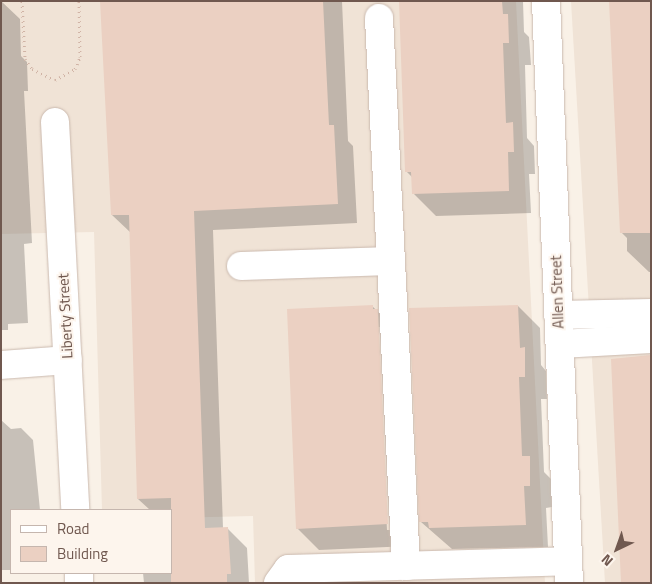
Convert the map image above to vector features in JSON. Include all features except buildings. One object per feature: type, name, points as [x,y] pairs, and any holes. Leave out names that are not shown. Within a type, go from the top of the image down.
[{"type":"street","name":"Allen Street","points":[[546,1],[568,572]]},
{"type":"street","points":[[379,18],[406,566]]},
{"type":"street","name":"Liberty Street","points":[[55,122],[75,509]]},
{"type":"street","points":[[241,266],[391,261]]},
{"type":"street","points":[[558,315],[651,313]]},
{"type":"street","points":[[560,344],[651,339]]},
{"type":"street","points":[[1,365],[68,360]]},
{"type":"street","points":[[278,583],[288,569],[406,566],[568,572]]},
{"type":"path","points":[[22,1],[25,59],[32,69],[55,80],[76,69],[80,58],[79,1]]},
{"type":"shaded area","points":[[1,1],[516,1],[545,583],[255,583],[253,516],[172,518],[172,509],[102,509],[94,232],[1,234]]},
{"type":"shaded area","points":[[571,1],[651,1],[651,583],[605,583]]}]
